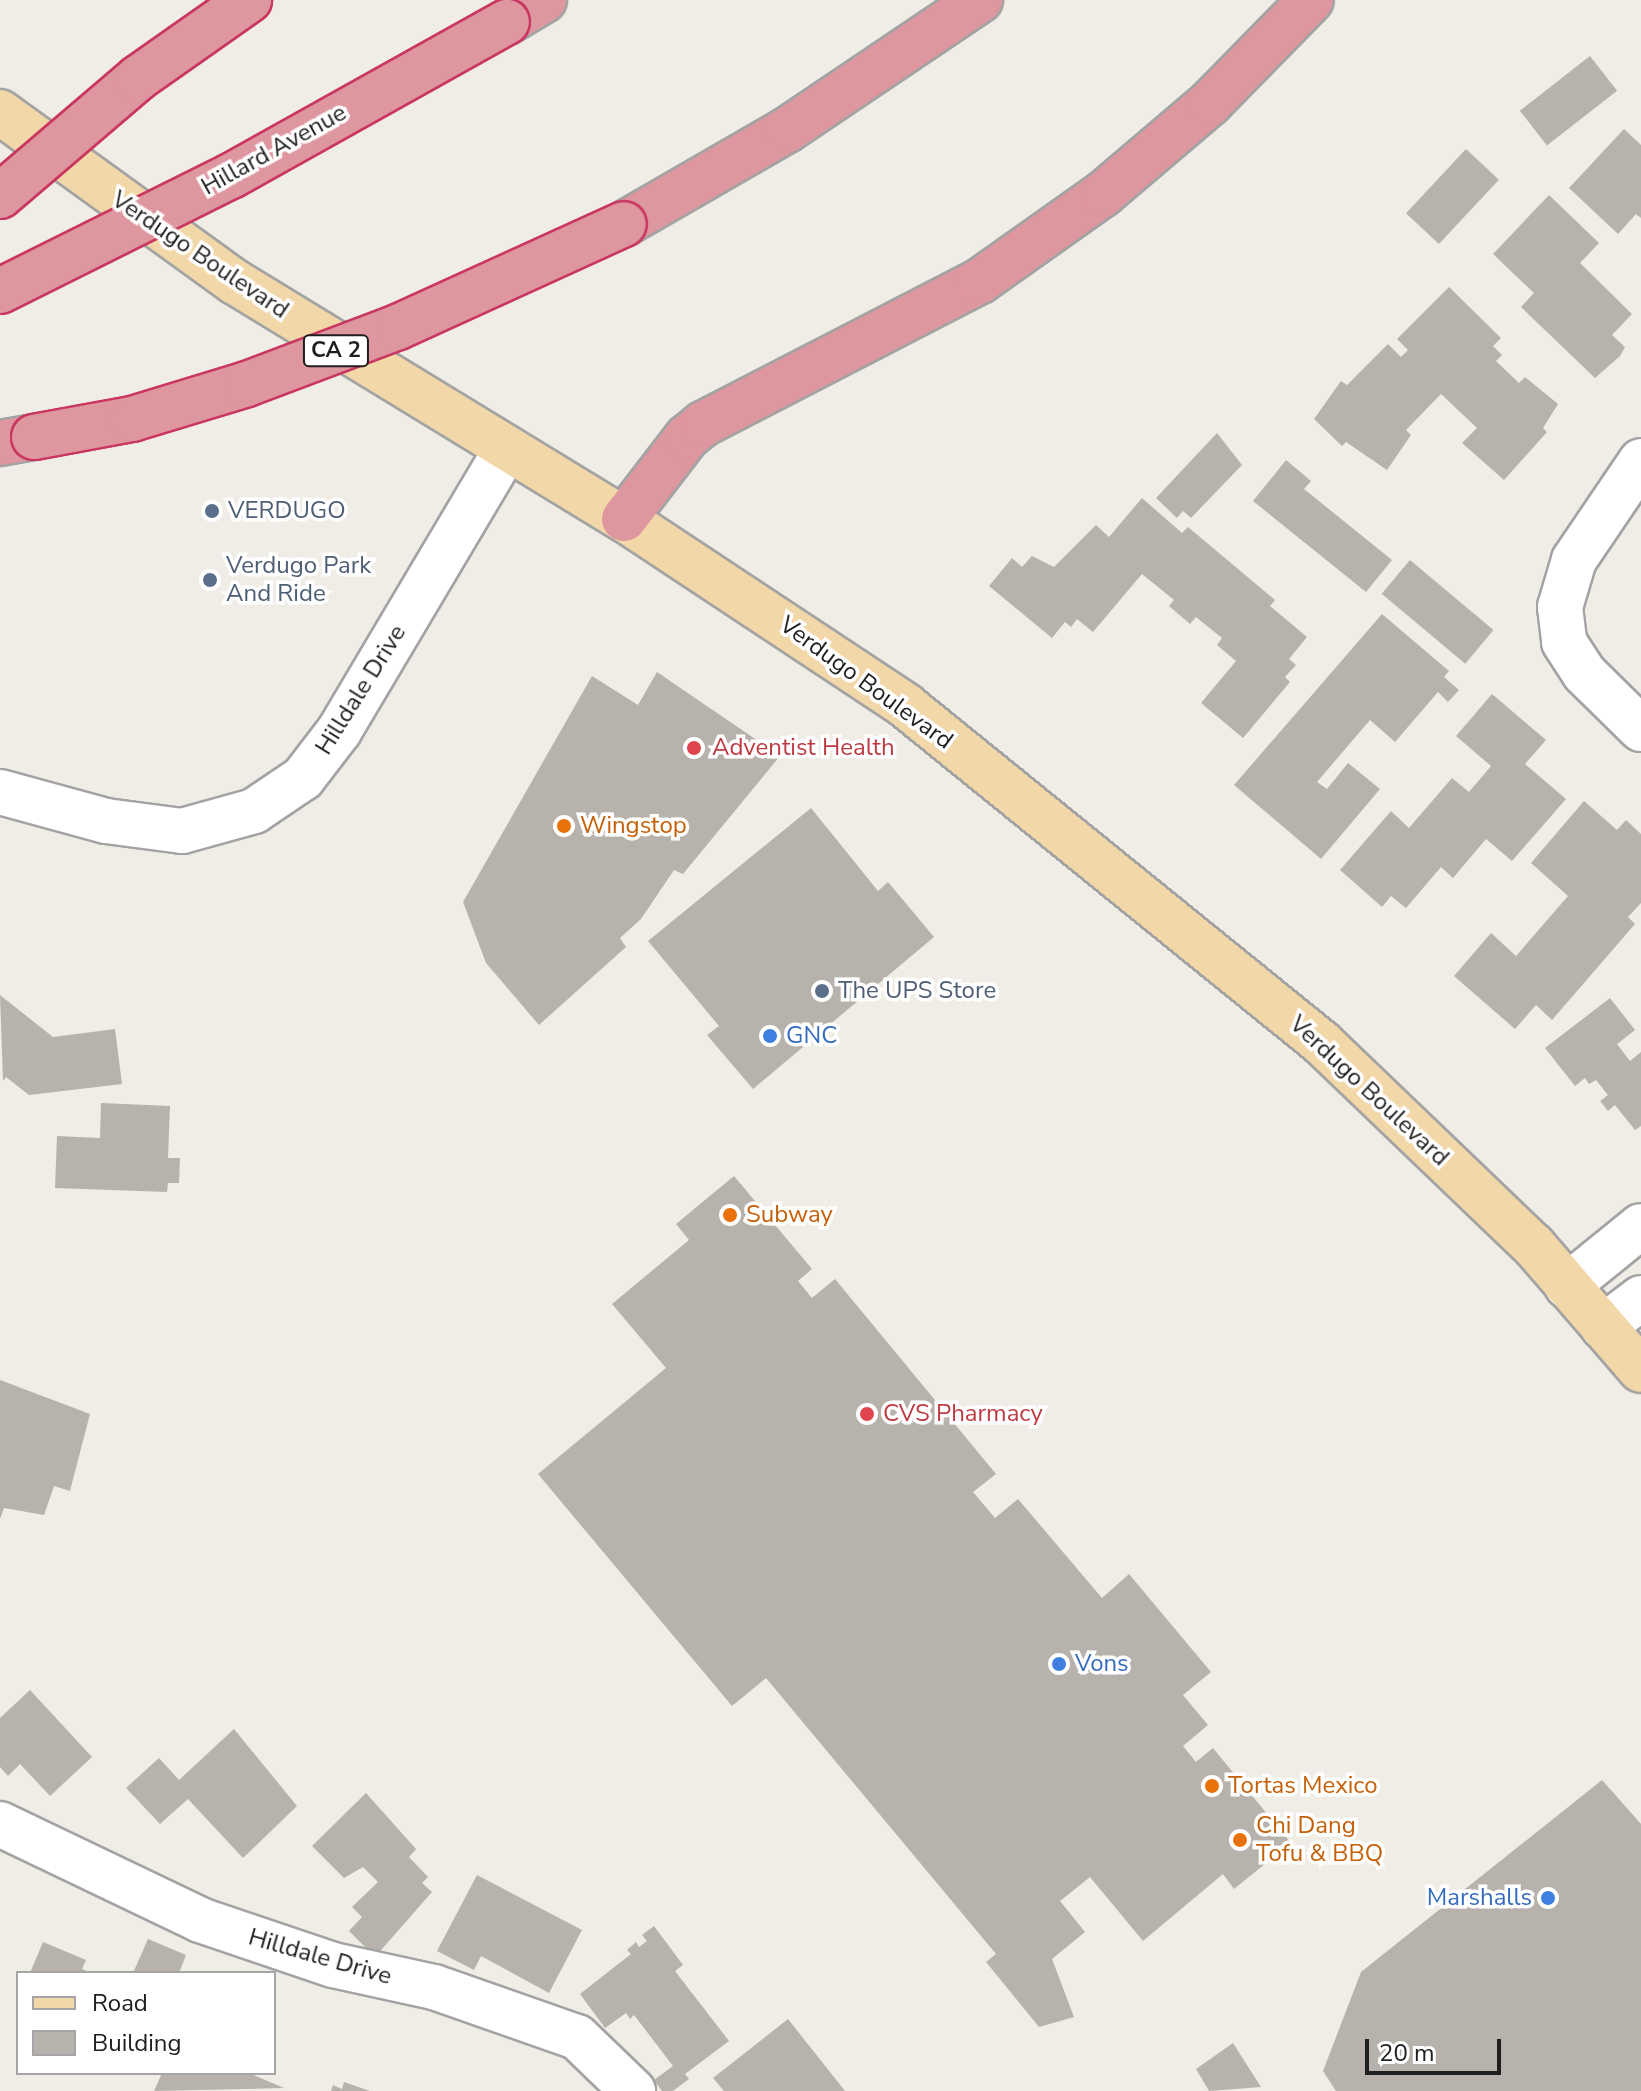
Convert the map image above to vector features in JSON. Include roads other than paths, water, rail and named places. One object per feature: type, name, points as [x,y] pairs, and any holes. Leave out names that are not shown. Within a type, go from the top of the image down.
[{"type":"highway","points":[[0,196],[138,78],[249,0]]},
{"type":"highway","name":"Hillard Avenue","points":[[0,291],[231,176],[544,0]]},
{"type":"highway","name":"CA 2","points":[[17,440],[132,419],[247,384],[398,327],[624,224],[787,130],[980,0]]},
{"type":"highway","points":[[624,519],[687,437],[703,424],[980,281],[1103,194],[1210,103],[1311,0]]},
{"type":"main road","name":"Verdugo Boulevard","points":[[0,112],[235,282],[624,519],[906,706],[1322,1043],[1533,1245],[1641,1370]]},
{"type":"street","name":"Hilldale Drive","points":[[0,792],[106,821],[182,831],[254,811],[290,786],[339,731],[507,448]]},
{"type":"street","points":[[1641,461],[1574,560],[1560,607],[1564,642],[1584,673],[1641,729]]},
{"type":"street","points":[[1567,1286],[1641,1226]]},
{"type":"street","points":[[1603,1327],[1641,1298]]},
{"type":"street","name":"Hilldale Drive","points":[[0,1824],[200,1920],[333,1965],[434,1987],[577,2037],[633,2091]]},
{"type":"place","name":"VERDUGO","points":[[212,511]]},
{"type":"place","name":"Verdugo Park And Ride","points":[[210,580]]},
{"type":"place","name":"Adventist Health","points":[[694,748]]},
{"type":"place","name":"Wingstop","points":[[564,826]]},
{"type":"place","name":"The UPS Store","points":[[822,991]]},
{"type":"place","name":"GNC","points":[[770,1036]]},
{"type":"place","name":"Subway","points":[[730,1215]]},
{"type":"place","name":"CVS Pharmacy","points":[[867,1414]]},
{"type":"place","name":"Vons","points":[[1059,1664]]},
{"type":"place","name":"Tortas Mexico","points":[[1212,1786]]},
{"type":"place","name":"Chi Dang Tofu & BBQ","points":[[1240,1840]]},
{"type":"place","name":"Marshalls","points":[[1548,1898]]}]
